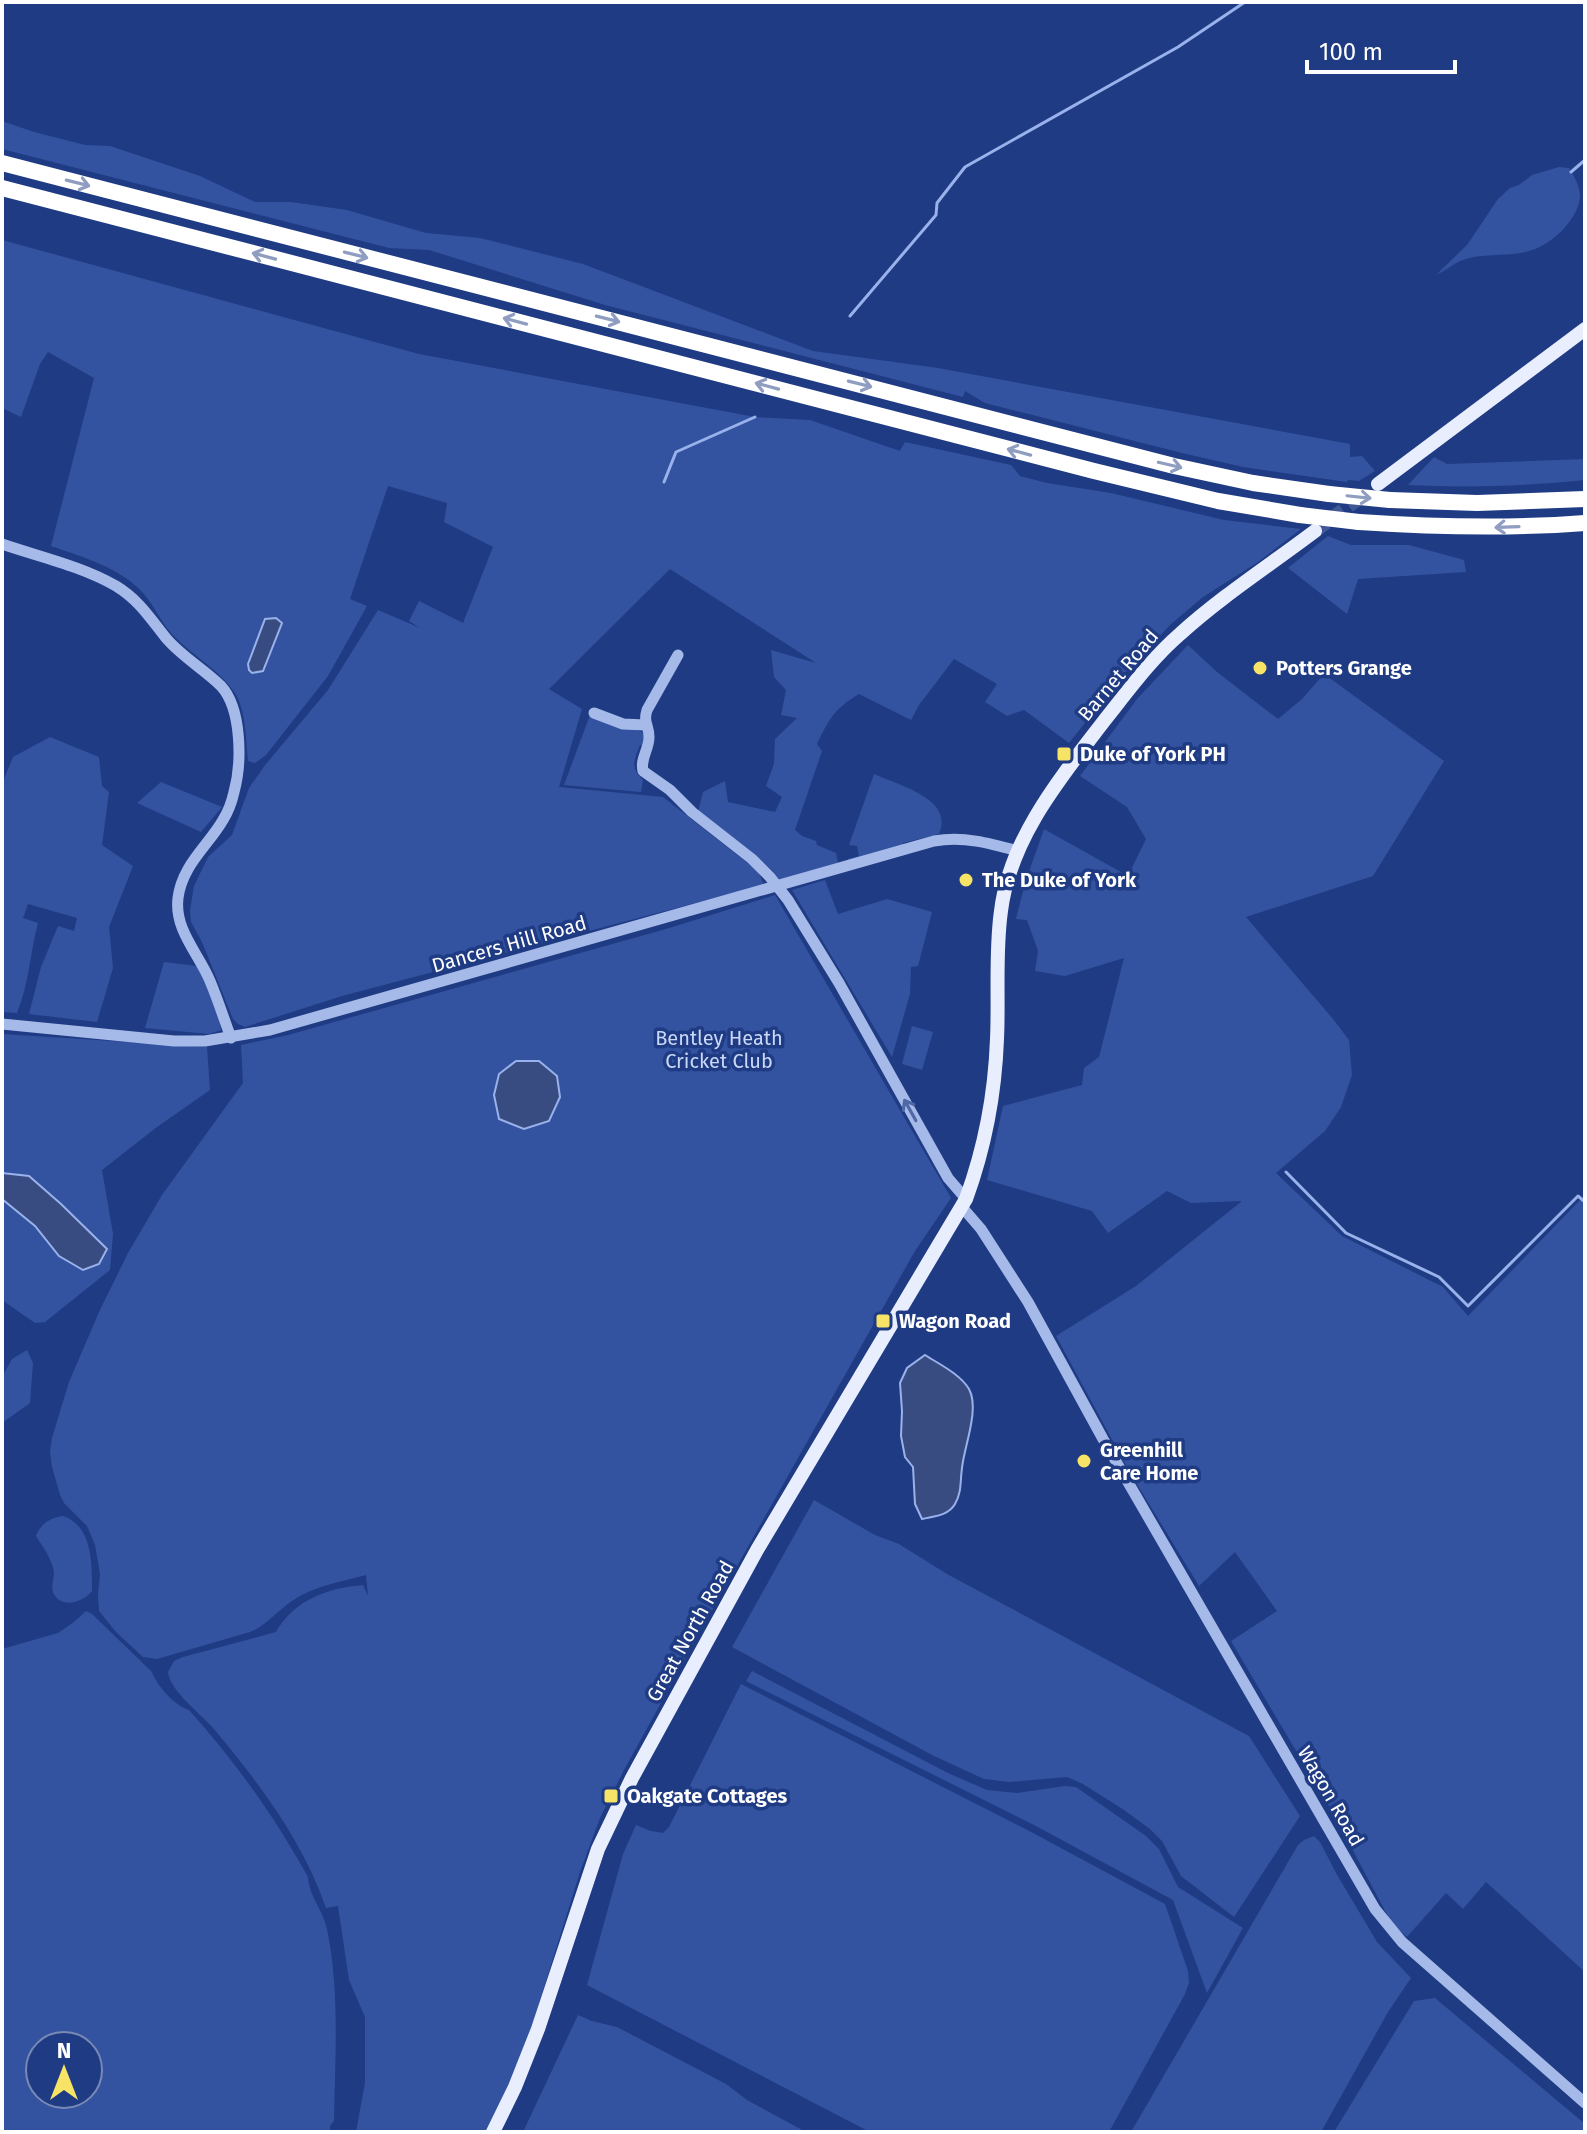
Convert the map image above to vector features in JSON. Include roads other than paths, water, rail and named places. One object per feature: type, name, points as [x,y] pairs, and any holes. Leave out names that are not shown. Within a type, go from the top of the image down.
[{"type":"highway","points":[[2,163],[1174,466],[1253,483],[1390,500],[1477,503],[1585,499]]},
{"type":"highway","points":[[2,188],[1218,501],[1359,522],[1493,527],[1585,523]]},
{"type":"main road","points":[[1378,484],[1585,329]]},
{"type":"main road","name":"Barnet Road","points":[[975,1174],[994,1084],[1000,914],[1009,874],[1036,816],[1066,771],[1147,668],[1178,635],[1315,531]]},
{"type":"main road","name":"Great North Road","points":[[493,2132],[538,2029],[598,1849],[632,1778],[757,1550],[964,1203],[975,1174]]},
{"type":"street","points":[[2,544],[67,565],[103,580],[132,597],[173,645],[223,688],[231,705],[238,731],[240,761],[234,792],[224,819],[187,869],[178,899],[186,939],[209,978],[231,1038]]},
{"type":"street","points":[[594,713],[623,724],[645,725],[647,710],[678,655]]},
{"type":"street","name":"Wagon Road","points":[[645,725],[649,738],[641,767],[647,775],[666,787],[692,812],[752,859],[788,900],[839,983],[948,1178],[1028,1302],[1103,1439],[1375,1909],[1402,1942],[1585,2103]]},
{"type":"street","name":"Dancers Hill Road","points":[[2,1024],[174,1041],[231,1038],[286,1026],[948,839],[972,839],[1018,851]]},
{"type":"waterway","points":[[850,316],[936,215],[937,203],[965,167],[1178,47],[1245,2]]},
{"type":"waterway","points":[[1571,172],[1585,160]]},
{"type":"waterway","points":[[664,482],[676,452],[755,417]]},
{"type":"waterway","points":[[1286,1172],[1346,1233],[1439,1277],[1468,1306],[1578,1196],[1585,1202]]},
{"type":"tunnel","points":[[1315,531],[1366,493]]},
{"type":"place","name":"Potters Grange","points":[[1260,668]]},
{"type":"place","name":"Duke of York PH","points":[[1064,754]]},
{"type":"place","name":"The Duke of York","points":[[966,880]]},
{"type":"place","name":"Wagon Road","points":[[883,1321]]},
{"type":"place","name":"Greenhill Care Home","points":[[1084,1461]]},
{"type":"place","name":"Oakgate Cottages","points":[[611,1796]]},
{"type":"park label","name":"Bentley Heath Cricket Club","points":[[719,1050]]}]
